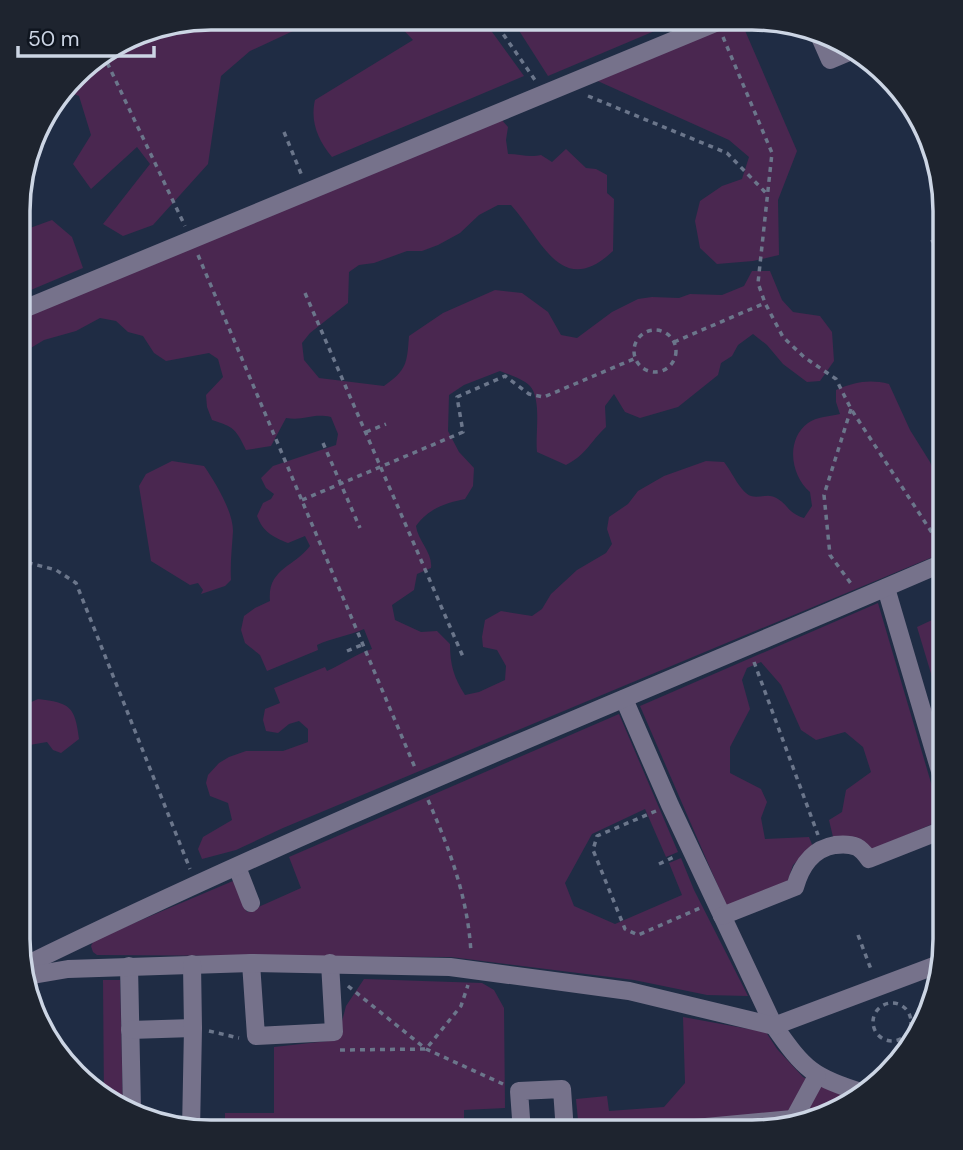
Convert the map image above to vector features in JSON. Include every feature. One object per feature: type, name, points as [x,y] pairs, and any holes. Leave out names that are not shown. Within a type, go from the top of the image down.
[{"type":"lane","points":[[30,306],[699,30]]},
{"type":"lane","points":[[823,45],[830,60],[843,54]]},
{"type":"lane","points":[[31,962],[196,884],[421,784],[933,567]]},
{"type":"lane","points":[[886,588],[933,747]]},
{"type":"lane","points":[[624,699],[670,805],[774,1026],[796,1058],[817,1076],[854,1089]]},
{"type":"lane","points":[[718,909],[795,887],[799,871],[822,847],[844,844],[857,847],[869,859],[933,834]]},
{"type":"lane","points":[[237,867],[251,903]]},
{"type":"lane","points":[[65,946],[58,955],[60,963],[68,969]]},
{"type":"lane","points":[[251,963],[256,1037],[334,1032],[330,967]]},
{"type":"lane","points":[[34,975],[68,969],[191,964],[450,967],[629,991],[774,1026],[931,967]]},
{"type":"lane","points":[[191,964],[191,1119]]},
{"type":"lane","points":[[129,966],[132,1102]]},
{"type":"lane","points":[[130,1030],[193,1028]]},
{"type":"lane","points":[[797,1115],[817,1076]]},
{"type":"lane","points":[[521,1120],[519,1091],[562,1089],[564,1120]]},
{"type":"path","points":[[500,30],[545,94]]},
{"type":"path","points":[[724,30],[772,153],[758,283],[765,303],[783,337],[804,357],[836,379],[851,409],[933,535]]},
{"type":"path","points":[[107,62],[192,240],[421,784]]},
{"type":"path","points":[[563,86],[727,153],[769,195]]},
{"type":"path","points":[[284,132],[309,191]]},
{"type":"path","points":[[305,293],[464,659]]},
{"type":"path","points":[[674,342],[765,303]]},
{"type":"path","points":[[662,331],[674,342],[675,359],[663,370],[647,370],[640,366],[636,358],[635,344],[646,332],[662,331]]},
{"type":"path","points":[[302,500],[463,432],[457,397],[505,376],[528,394],[544,397],[636,358]]},
{"type":"path","points":[[851,409],[824,495],[830,555],[862,599]]},
{"type":"path","points":[[366,432],[386,424]]},
{"type":"path","points":[[323,443],[360,528]]},
{"type":"path","points":[[30,563],[56,570],[76,583],[196,884]]},
{"type":"path","points":[[347,651],[364,644]]},
{"type":"path","points":[[748,647],[822,847]]},
{"type":"path","points":[[670,805],[597,836],[593,850],[625,929],[638,935],[718,909]]},
{"type":"path","points":[[330,967],[426,1049],[519,1091]]},
{"type":"path","points":[[908,1031],[899,1040],[885,1040],[874,1030],[874,1015],[884,1005],[899,1004],[909,1015],[910,1028]]},
{"type":"shaded area","points":[[295,30],[250,51],[221,76],[208,164],[153,225],[123,236],[103,224],[150,164],[137,147],[91,189],[73,164],[91,135],[79,96],[73,94],[110,60],[152,39],[187,31]]},
{"type":"shaded area","points":[[403,30],[491,30],[524,76],[332,157],[316,130],[315,100],[413,40]]},
{"type":"shaded area","points":[[519,30],[657,30],[548,76]]},
{"type":"shaded area","points":[[712,30],[745,30],[797,151],[778,200],[779,255],[753,261],[717,264],[700,248],[695,221],[700,201],[722,186],[742,179],[749,157],[729,140],[591,78]]},
{"type":"shaded area","points":[[500,118],[508,127],[508,154],[541,155],[552,162],[566,149],[586,168],[596,169],[607,175],[607,193],[614,199],[613,251],[595,264],[579,269],[566,267],[543,247],[511,205],[498,205],[479,215],[460,233],[438,245],[359,265],[349,272],[348,303],[310,333],[302,343],[304,360],[319,378],[384,386],[404,365],[409,336],[443,313],[495,290],[522,293],[548,312],[561,335],[577,338],[612,312],[638,299],[679,298],[690,294],[722,295],[744,286],[752,271],[770,271],[782,300],[793,312],[820,316],[832,332],[834,361],[820,381],[807,382],[783,364],[767,345],[753,334],[738,345],[732,356],[721,363],[718,375],[678,407],[640,418],[625,412],[614,394],[605,406],[606,427],[583,453],[566,465],[537,452],[536,400],[534,392],[524,381],[500,371],[464,385],[449,395],[448,431],[459,452],[474,468],[473,486],[465,499],[438,508],[426,515],[416,526],[430,557],[431,568],[417,574],[414,590],[392,605],[395,620],[421,632],[437,631],[450,644],[453,671],[465,695],[479,692],[505,680],[506,666],[497,650],[483,647],[485,620],[501,611],[532,616],[542,609],[551,594],[577,570],[606,553],[612,544],[607,529],[609,517],[628,504],[638,491],[664,476],[706,461],[724,462],[747,494],[754,497],[774,497],[804,518],[812,506],[810,492],[798,477],[795,468],[793,458],[796,439],[811,421],[840,414],[836,390],[849,385],[862,382],[889,384],[910,430],[930,462],[933,470],[933,557],[236,850],[202,859],[198,849],[203,837],[232,820],[228,803],[210,796],[206,783],[208,775],[219,763],[246,751],[283,751],[308,742],[308,729],[299,721],[289,724],[278,733],[266,731],[263,720],[265,709],[280,703],[274,688],[325,667],[327,671],[372,649],[364,629],[317,645],[318,650],[267,671],[260,655],[245,643],[241,630],[244,616],[270,601],[270,590],[277,575],[310,546],[305,536],[288,543],[273,536],[262,526],[257,516],[263,503],[274,494],[266,488],[261,478],[273,466],[336,445],[338,434],[331,417],[286,418],[271,446],[246,450],[233,430],[212,420],[207,407],[206,395],[223,377],[218,359],[209,353],[166,361],[154,353],[143,336],[128,332],[116,321],[100,318],[76,331],[44,340],[30,348],[30,309]]},
{"type":"shaded area","points":[[52,220],[72,237],[83,268],[30,290],[30,228]]},
{"type":"shaded area","points":[[172,461],[204,466],[223,497],[232,523],[231,580],[225,586],[201,594],[203,590],[198,583],[190,585],[151,561],[139,486],[146,474]]},
{"type":"shaded area","points":[[878,603],[933,789],[933,824],[871,850],[854,838],[833,837],[829,820],[842,812],[846,790],[871,772],[863,747],[845,732],[816,740],[801,730],[781,685],[761,662],[747,668],[742,680],[750,709],[730,747],[730,773],[761,789],[767,802],[761,818],[765,839],[809,837],[813,847],[793,865],[787,883],[727,907],[640,706]]},
{"type":"shaded area","points":[[933,620],[933,680],[917,627]]},
{"type":"shaded area","points":[[38,699],[57,702],[69,708],[75,719],[79,739],[61,753],[53,750],[47,742],[30,745],[30,703]]},
{"type":"shaded area","points":[[619,714],[678,852],[666,857],[645,809],[592,834],[565,883],[574,906],[615,924],[682,895],[669,863],[681,858],[694,890],[748,996],[707,995],[634,980],[451,957],[97,955],[93,952],[91,946],[94,940],[233,881],[247,912],[301,888],[289,857]]},
{"type":"shaded area","points":[[364,979],[482,983],[494,990],[504,1008],[505,1108],[464,1110],[464,1120],[225,1120],[225,1113],[274,1113],[274,1047],[337,1040],[346,1006]]},
{"type":"shaded area","points":[[103,980],[120,980],[123,1097],[104,1085]]},
{"type":"shaded area","points":[[683,1017],[766,1032],[777,1049],[803,1077],[843,1096],[805,1113],[714,1120],[578,1120],[576,1099],[607,1096],[609,1111],[664,1107],[685,1083]]}]
